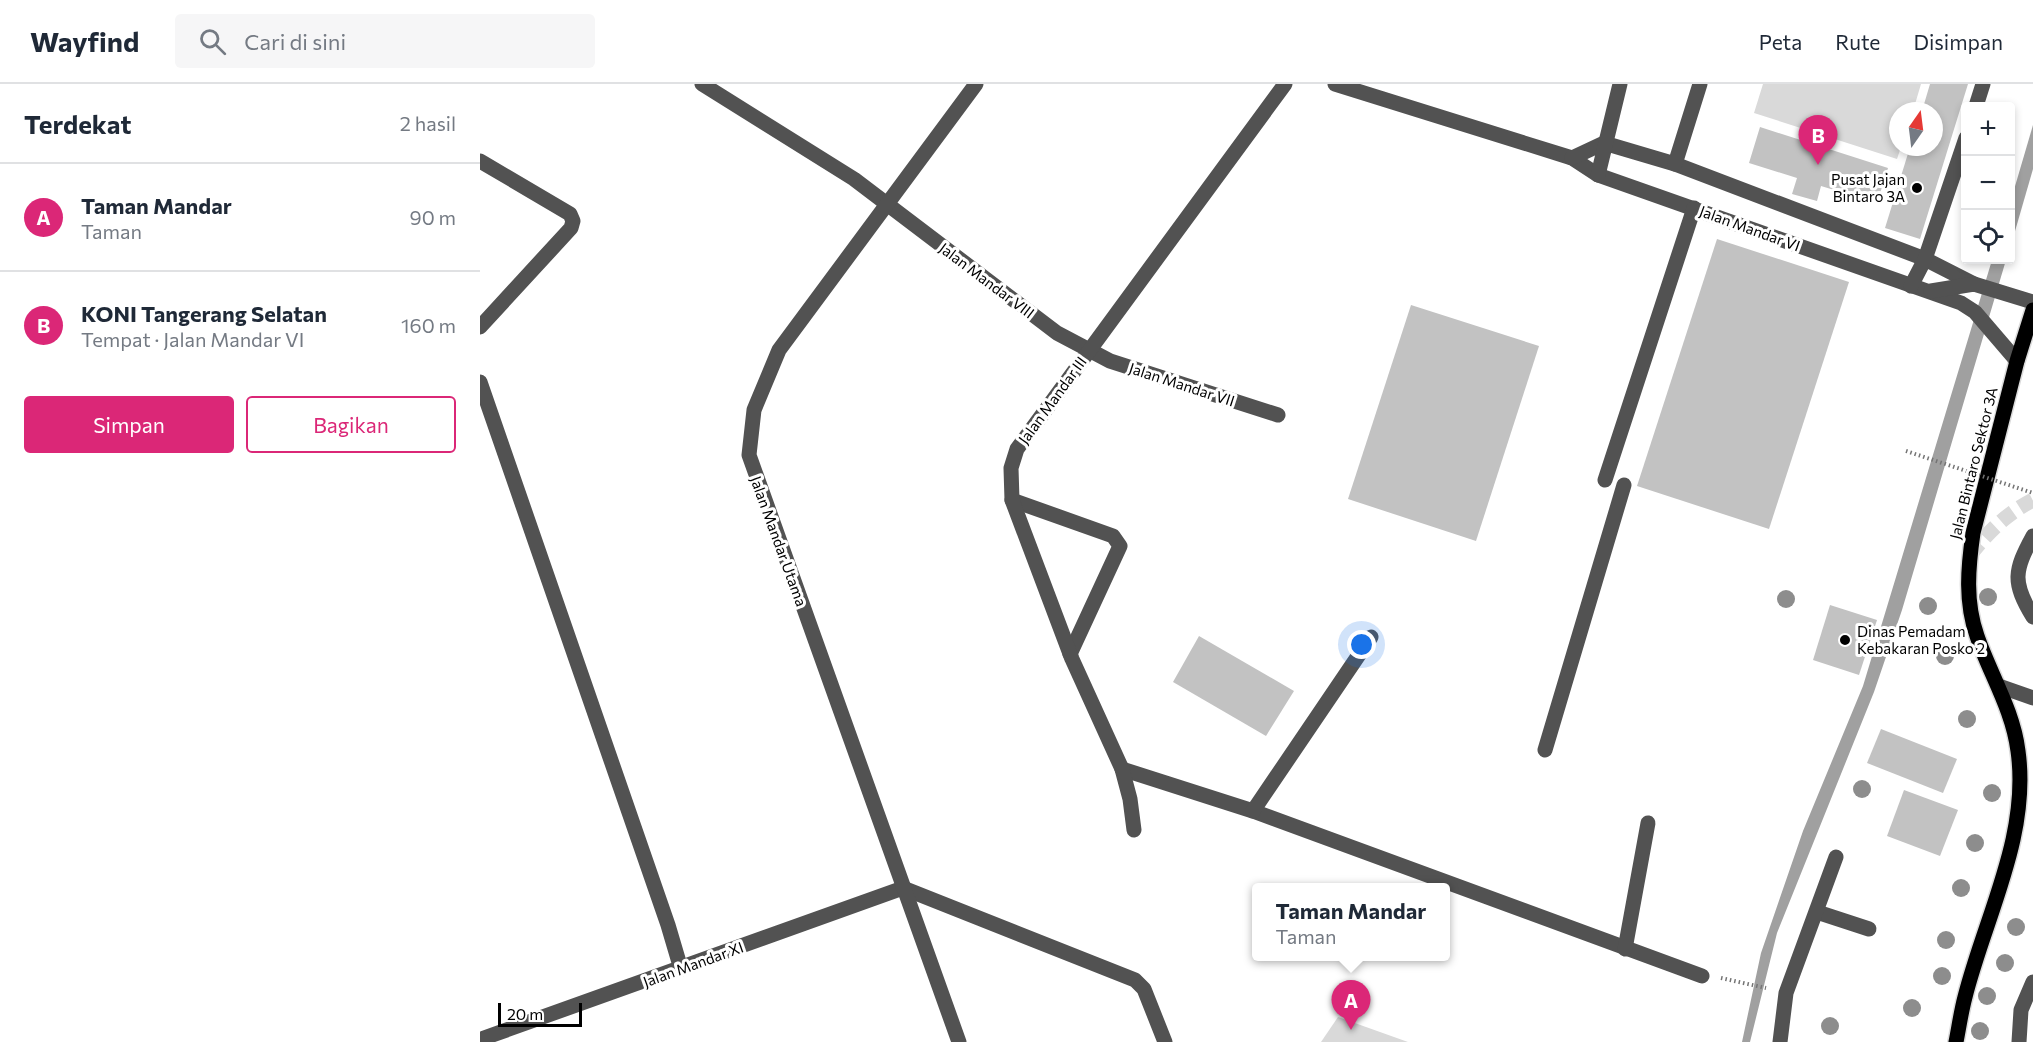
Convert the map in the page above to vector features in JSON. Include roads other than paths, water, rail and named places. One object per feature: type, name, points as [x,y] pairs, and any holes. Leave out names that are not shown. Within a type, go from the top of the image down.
[{"type":"main road","name":"Jalan Bintaro Sektor 3A","points":[[1956,1042],[1965,998],[2011,850],[2019,796],[2018,750],[1999,686],[1977,635],[1967,583],[1973,532],[2017,362],[2033,310]]},
{"type":"street","name":"Jalan Mandar VIII","points":[[702,84],[854,179],[1057,333],[1088,351]]},
{"type":"street","name":"Jalan Mandar Utama","points":[[959,1042],[749,455],[754,410],[779,350],[889,205],[976,84]]},
{"type":"street","name":"Jalan Mandar III","points":[[1134,830],[1130,799],[1122,769],[1070,654],[1012,500],[1011,468],[1017,449],[1285,84]]},
{"type":"street","name":"Jalan Mandar VI","points":[[1335,84],[1572,158],[1598,175],[1930,291],[1975,312],[2017,362]]},
{"type":"street","points":[[1598,175],[1604,142],[1620,84]]},
{"type":"street","points":[[1675,164],[1700,84]]},
{"type":"street","points":[[1977,102],[1983,84]]},
{"type":"street","points":[[1572,158],[1604,142],[1675,164],[1925,259],[1975,284]]},
{"type":"street","points":[[1911,286],[1925,259],[1961,150]]},
{"type":"street","points":[[480,161],[570,214],[573,221],[571,228],[480,327]]},
{"type":"street","points":[[1605,480],[1694,208]]},
{"type":"street","name":"Jalan Mandar VI","points":[[1930,291],[1975,284],[2033,302]]},
{"type":"street","name":"Jalan Mandar VII","points":[[1088,351],[1110,361],[1278,415]]},
{"type":"street","points":[[480,382],[668,925],[681,969]]},
{"type":"street","points":[[1545,750],[1624,485]]},
{"type":"street","points":[[1012,500],[1113,536],[1120,546],[1070,654]]},
{"type":"street","points":[[2033,536],[2022,556],[2016,575],[2019,593],[2033,617]]},
{"type":"street","points":[[1253,811],[1371,637]]},
{"type":"street","points":[[1999,686],[2033,698]]},
{"type":"street","points":[[1122,769],[1253,811],[1447,883]]},
{"type":"street","points":[[1625,949],[1648,823]]},
{"type":"street","points":[[1780,1042],[1786,993],[1836,857]]},
{"type":"street","points":[[1450,884],[1702,976]]},
{"type":"street","points":[[903,888],[1135,980],[1144,989],[1165,1042]]},
{"type":"street","name":"Jalan Mandar XI","points":[[482,1035],[681,969],[903,888]]},
{"type":"street","points":[[1817,912],[1869,929]]},
{"type":"street","points":[[2019,1042],[2021,1010],[2033,982]]},
{"type":"tunnel","points":[[1970,555],[1998,524],[2033,500]]},
{"type":"place","name":"KONI Tangerang Selatan","points":[[1818,165]]},
{"type":"place","name":"Pusat Jajan Bintaro 3A","points":[[1917,188]]},
{"type":"place","name":"Dinas Pemadam Kebakaran Posko 2","points":[[1845,640]]},
{"type":"place","name":"Taman Mandar","points":[[1351,1030]]}]
